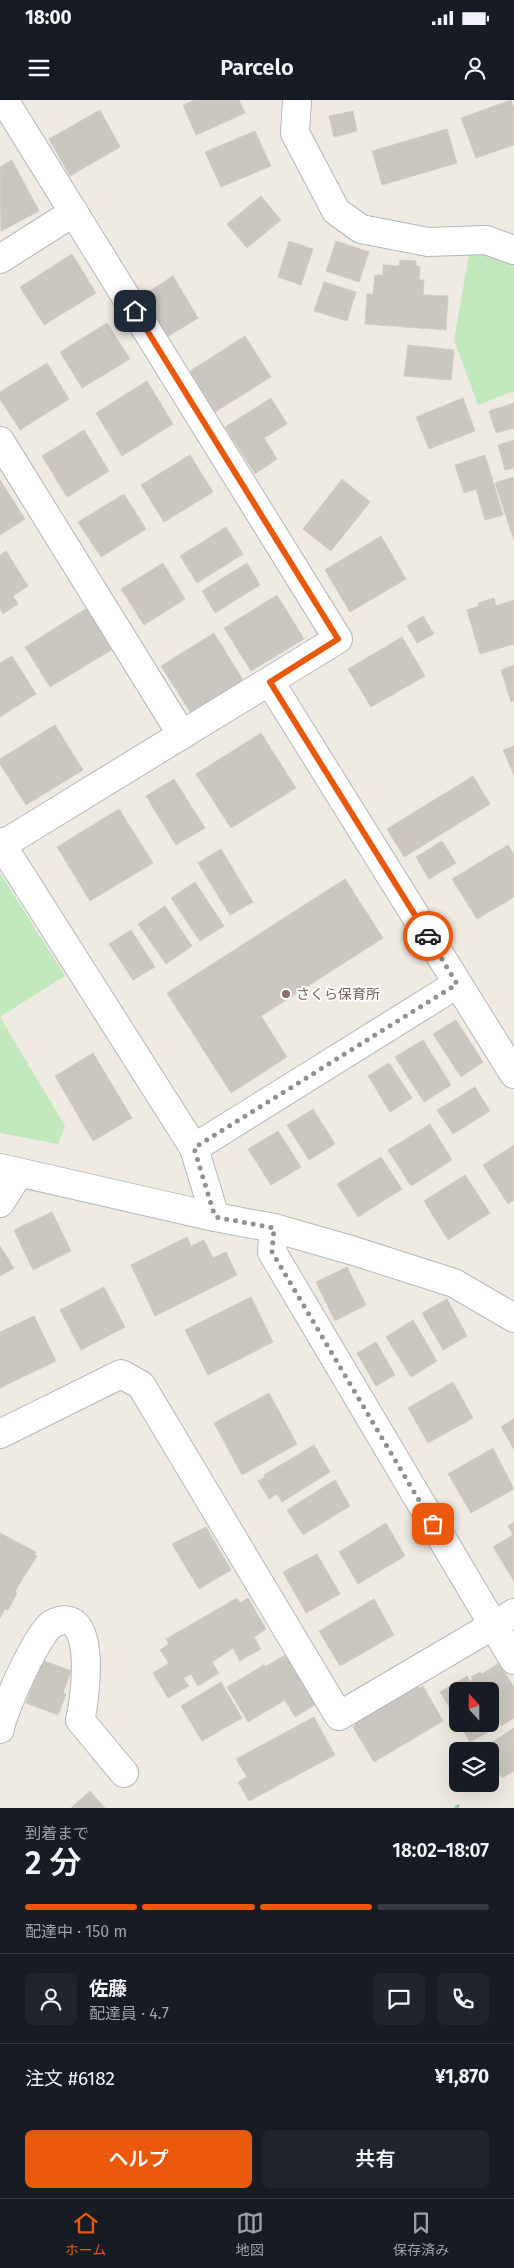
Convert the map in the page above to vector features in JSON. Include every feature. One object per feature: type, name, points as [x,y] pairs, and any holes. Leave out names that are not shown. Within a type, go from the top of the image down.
[{"type":"street","points":[[4,100],[338,639],[270,682],[1,843],[194,1148],[215,1217]]},
{"type":"street","points":[[298,100],[295,133],[336,211],[361,228],[428,242],[486,240],[514,250]]},
{"type":"street","points":[[0,259],[74,212]]},
{"type":"street","points":[[0,441],[182,735]]},
{"type":"street","points":[[270,682],[514,1074]]},
{"type":"street","points":[[194,1148],[457,984]]},
{"type":"street","points":[[0,1202],[9,1171],[215,1217],[274,1228],[454,1283],[514,1318]]},
{"type":"street","points":[[274,1228],[272,1252],[503,1619],[514,1660]]},
{"type":"street","points":[[0,1434],[121,1374],[142,1385],[338,1716],[503,1619]]},
{"type":"street","points":[[0,1730],[38,1641],[47,1628],[61,1621],[70,1622],[81,1633],[86,1649],[85,1689],[80,1720],[124,1773]]},
{"type":"path","points":[[455,1808],[458,1806],[461,1808]]},
{"type":"green space","points":[[470,249],[514,258],[514,391],[478,405],[454,340]]},
{"type":"green space","points":[[0,873],[65,976],[0,1017]]},
{"type":"green space","points":[[0,1017],[65,1126],[58,1144],[0,1133]]},
{"type":"building","points":[[195,100],[239,100],[245,113],[196,135],[183,105]]},
{"type":"building","points":[[511,100],[514,108],[514,145],[476,158],[461,118]]},
{"type":"building","points":[[100,110],[120,147],[70,176],[49,139]]},
{"type":"building","points":[[353,111],[357,131],[334,137],[329,116]]},
{"type":"building","points":[[447,129],[457,163],[382,185],[372,151]]},
{"type":"building","points":[[255,131],[271,166],[221,187],[205,152]]},
{"type":"building","points":[[12,160],[39,211],[1,231],[0,167]]},
{"type":"building","points":[[261,196],[281,220],[247,248],[227,224]]},
{"type":"building","points":[[289,241],[313,249],[301,285],[278,277]]},
{"type":"building","points":[[336,241],[369,252],[359,282],[326,271]]},
{"type":"building","points":[[72,254],[96,293],[44,325],[20,287]]},
{"type":"building","points":[[400,260],[416,261],[416,266],[420,267],[419,280],[424,280],[423,295],[448,296],[446,330],[365,324],[367,294],[373,294],[375,275],[383,275],[383,265],[399,266]]},
{"type":"building","points":[[173,276],[198,318],[167,337],[142,296]]},
{"type":"building","points":[[324,282],[356,292],[347,321],[314,311]]},
{"type":"building","points":[[107,323],[130,359],[82,388],[60,352]]},
{"type":"building","points":[[245,336],[271,377],[215,412],[190,371]]},
{"type":"building","points":[[408,345],[454,350],[451,380],[404,376]]},
{"type":"building","points":[[47,363],[69,399],[20,430],[0,399],[0,392]]},
{"type":"building","points":[[147,381],[173,424],[122,456],[96,413]]},
{"type":"building","points":[[271,398],[287,424],[264,438],[277,459],[255,474],[225,427]]},
{"type":"building","points":[[463,398],[475,431],[429,449],[416,417]]},
{"type":"building","points":[[514,403],[514,428],[496,433],[489,411]]},
{"type":"building","points":[[84,430],[109,471],[67,497],[42,456]]},
{"type":"building","points":[[514,440],[514,468],[505,470],[498,445]]},
{"type":"building","points":[[190,455],[213,492],[164,522],[141,485]]},
{"type":"building","points":[[485,455],[503,515],[485,520],[476,489],[464,493],[455,465]]},
{"type":"building","points":[[514,477],[514,540],[495,483]]},
{"type":"building","points":[[342,479],[370,502],[331,551],[303,529]]},
{"type":"building","points":[[0,480],[25,519],[0,535]]},
{"type":"building","points":[[124,494],[146,529],[101,557],[78,522]]},
{"type":"building","points":[[226,527],[243,554],[197,583],[180,556]]},
{"type":"building","points":[[381,536],[406,579],[350,612],[325,570]]},
{"type":"building","points":[[6,551],[28,586],[13,596],[18,604],[3,614],[0,609],[0,555]]},
{"type":"building","points":[[163,563],[185,599],[144,625],[121,589]]},
{"type":"building","points":[[247,563],[260,585],[215,613],[202,591]]},
{"type":"building","points":[[277,595],[304,639],[251,671],[224,628]]},
{"type":"building","points":[[494,598],[496,606],[514,600],[514,644],[480,654],[467,610],[479,606],[478,603]]},
{"type":"building","points":[[87,608],[113,649],[50,687],[25,647]]},
{"type":"building","points":[[423,616],[434,634],[417,643],[407,626]]},
{"type":"building","points":[[214,633],[243,680],[191,713],[161,666]]},
{"type":"building","points":[[402,637],[425,676],[371,707],[348,669]]},
{"type":"building","points":[[12,656],[36,694],[0,717],[0,663]]},
{"type":"building","points":[[514,665],[514,701],[511,702],[501,670]]},
{"type":"building","points":[[55,725],[83,770],[26,805],[0,764],[0,759]]},
{"type":"building","points":[[261,733],[296,788],[231,828],[196,774]]},
{"type":"building","points":[[514,746],[514,775],[503,750]]},
{"type":"building","points":[[473,776],[490,804],[404,857],[387,829]]},
{"type":"building","points":[[174,779],[205,828],[176,845],[146,796]]},
{"type":"building","points":[[119,809],[153,863],[90,901],[57,847]]},
{"type":"building","points":[[442,841],[456,863],[429,879],[416,857]]},
{"type":"building","points":[[508,845],[514,855],[514,897],[477,919],[452,879]]},
{"type":"building","points":[[221,849],[253,902],[230,915],[198,863]]},
{"type":"building","points":[[345,879],[383,938],[261,1016],[287,1057],[231,1093],[167,993]]},
{"type":"building","points":[[195,882],[224,926],[200,941],[171,898]]},
{"type":"building","points":[[165,906],[192,946],[166,964],[138,924]]},
{"type":"building","points":[[131,930],[155,967],[133,980],[109,944]]},
{"type":"building","points":[[456,1020],[483,1062],[461,1077],[433,1034]]},
{"type":"building","points":[[423,1040],[451,1085],[424,1102],[395,1057]]},
{"type":"building","points":[[93,1053],[132,1118],[93,1141],[55,1076]]},
{"type":"building","points":[[389,1063],[412,1098],[390,1112],[368,1076]]},
{"type":"building","points":[[475,1087],[490,1111],[453,1134],[437,1110]]},
{"type":"building","points":[[313,1109],[335,1144],[309,1160],[287,1125]]},
{"type":"building","points":[[430,1124],[452,1160],[411,1186],[388,1150]]},
{"type":"building","points":[[278,1131],[301,1167],[271,1185],[248,1149]]},
{"type":"building","points":[[514,1145],[514,1200],[508,1204],[483,1165]]},
{"type":"building","points":[[381,1157],[402,1189],[358,1217],[337,1184]]},
{"type":"building","points":[[465,1175],[490,1213],[448,1240],[424,1201]]},
{"type":"building","points":[[52,1212],[71,1251],[33,1270],[14,1230]]},
{"type":"building","points":[[187,1237],[191,1246],[204,1240],[213,1258],[226,1252],[237,1275],[155,1316],[131,1265]]},
{"type":"building","points":[[0,1246],[14,1268],[0,1276]]},
{"type":"building","points":[[347,1267],[366,1305],[335,1321],[316,1282]]},
{"type":"building","points":[[104,1287],[125,1327],[81,1350],[60,1310]]},
{"type":"building","points":[[251,1297],[273,1342],[208,1375],[185,1330]]},
{"type":"building","points":[[447,1299],[467,1336],[443,1350],[422,1313]]},
{"type":"building","points":[[34,1316],[56,1361],[0,1388],[0,1332]]},
{"type":"building","points":[[413,1320],[437,1361],[411,1377],[386,1337]]},
{"type":"building","points":[[376,1342],[395,1375],[376,1386],[357,1353]]},
{"type":"building","points":[[453,1382],[473,1418],[428,1443],[408,1408]]},
{"type":"building","points":[[269,1393],[297,1444],[242,1475],[214,1423]]},
{"type":"building","points":[[514,1419],[514,1449],[501,1427]]},
{"type":"building","points":[[314,1445],[330,1472],[282,1502],[277,1494],[269,1499],[258,1481],[265,1477],[264,1475]]},
{"type":"building","points":[[493,1448],[514,1489],[471,1513],[448,1474]]},
{"type":"building","points":[[335,1480],[350,1506],[303,1535],[287,1510]]},
{"type":"building","points":[[514,1522],[514,1581],[493,1547],[513,1535],[508,1526]]},
{"type":"building","points":[[386,1523],[405,1556],[358,1584],[339,1552]]},
{"type":"building","points":[[206,1527],[231,1570],[199,1589],[172,1544]]},
{"type":"building","points":[[0,1533],[36,1552],[34,1554],[37,1556],[15,1591],[17,1593],[8,1610],[5,1609],[0,1618]]},
{"type":"building","points":[[317,1554],[340,1594],[306,1613],[283,1572]]},
{"type":"building","points":[[237,1598],[240,1603],[248,1598],[266,1629],[254,1637],[261,1649],[240,1661],[233,1648],[212,1662],[219,1673],[198,1686],[191,1674],[183,1678],[189,1686],[168,1698],[153,1673],[169,1663],[160,1650],[169,1644],[166,1639]]},
{"type":"building","points":[[374,1599],[394,1635],[340,1666],[319,1631]]},
{"type":"building","points":[[289,1653],[318,1703],[295,1717],[265,1667]]},
{"type":"building","points":[[42,1660],[71,1671],[63,1693],[66,1694],[58,1715],[26,1703]]},
{"type":"building","points":[[499,1663],[514,1687],[514,1718],[501,1726],[499,1724],[499,1682],[472,1682],[471,1677],[480,1672],[482,1674]]},
{"type":"building","points":[[264,1665],[285,1700],[248,1722],[227,1687]]},
{"type":"building","points":[[467,1676],[471,1682],[457,1682]]},
{"type":"building","points":[[221,1682],[242,1718],[202,1741],[181,1706]]},
{"type":"building","points":[[418,1686],[420,1688],[423,1686],[443,1721],[374,1762],[353,1727],[356,1725],[354,1723]]},
{"type":"building","points":[[449,1687],[449,1706],[440,1692]]},
{"type":"building","points":[[314,1717],[335,1755],[249,1801],[238,1782],[247,1777],[236,1759]]},
{"type":"building","points":[[514,1728],[514,1771],[502,1778],[499,1774],[499,1742],[493,1742]]},
{"type":"building","points":[[464,1732],[488,1732],[470,1742]]},
{"type":"building","points":[[90,1791],[105,1808],[71,1808]]},
{"type":"way so far","points":[[428,936],[457,984],[194,1148],[215,1217],[274,1228],[272,1252],[433,1524]]},
{"type":"place","name":"さくら保育所","points":[[286,994]]},
{"type":"route","points":[[135,311],[338,639],[270,682],[428,936]]}]
